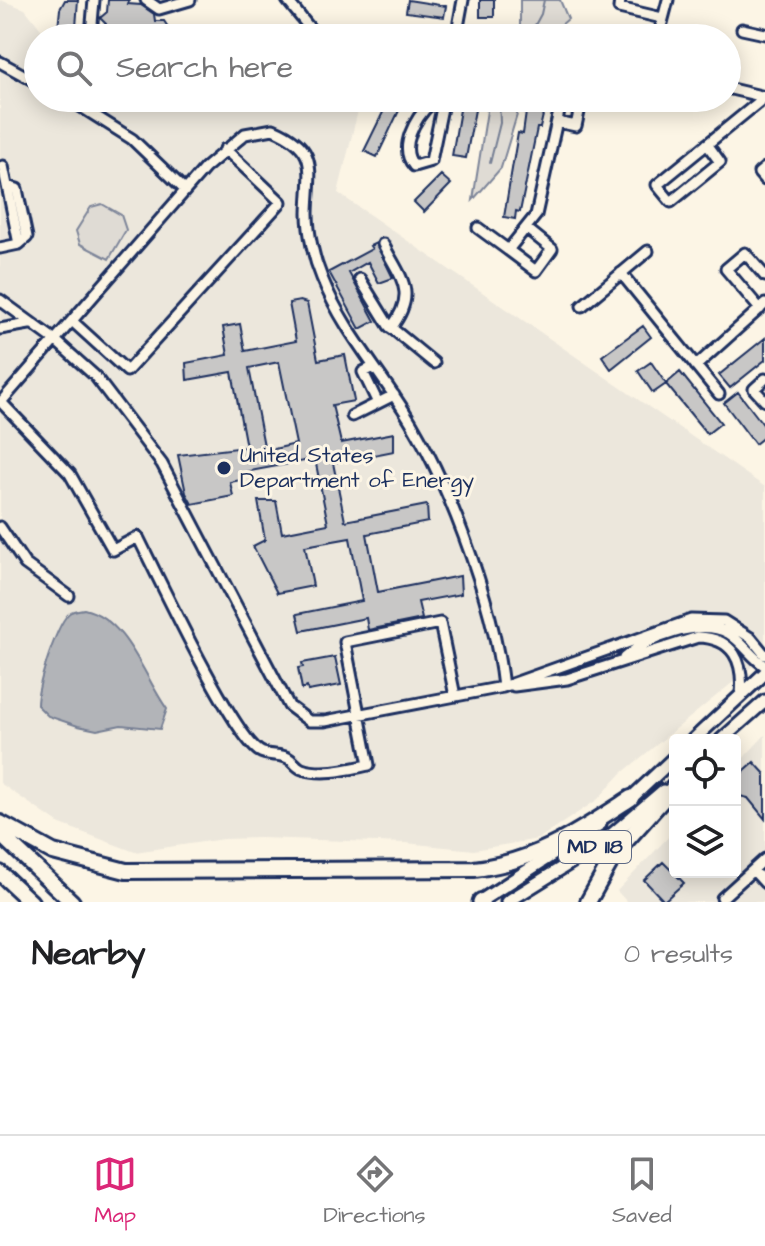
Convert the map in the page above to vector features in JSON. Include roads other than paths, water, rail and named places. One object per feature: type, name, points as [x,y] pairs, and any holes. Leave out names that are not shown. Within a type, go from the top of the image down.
[{"type":"highway","points":[[588,902],[616,852],[669,790]]},
{"type":"highway","points":[[0,823],[53,852],[126,871],[460,870],[525,860],[559,844],[631,798]]},
{"type":"highway","points":[[0,834],[72,902]]},
{"type":"highway","points":[[0,873],[31,902]]},
{"type":"main road","points":[[699,734],[765,673]]},
{"type":"main road","points":[[728,734],[765,701]]},
{"type":"main road","name":"MD 118","points":[[481,902],[566,850],[631,798],[669,763]]},
{"type":"main road","name":"MD 118","points":[[507,902],[602,843],[669,788]]},
{"type":"street","points":[[92,24],[94,0]]},
{"type":"street","points":[[146,0],[159,9],[190,0]]},
{"type":"street","points":[[287,0],[306,24]]},
{"type":"street","points":[[459,24],[463,0]]},
{"type":"street","points":[[620,0],[619,8],[662,18]]},
{"type":"street","points":[[661,24],[668,0]]},
{"type":"street","points":[[742,29],[765,34]]},
{"type":"street","points":[[0,62],[24,75]]},
{"type":"street","points":[[741,91],[765,97]]},
{"type":"street","points":[[707,144],[720,162],[671,202],[657,185],[707,144],[765,97]]},
{"type":"street","points":[[89,112],[132,139],[185,190]]},
{"type":"street","points":[[423,112],[406,148],[407,158],[414,166],[431,161],[442,112]]},
{"type":"street","points":[[508,250],[536,215],[559,112]]},
{"type":"street","points":[[557,122],[576,126],[579,112]]},
{"type":"street","points":[[455,696],[440,623],[345,642],[369,765],[344,771],[300,769],[287,757],[263,753],[246,737],[138,537],[113,550],[70,474],[1,402],[185,190],[225,149],[245,134],[273,129],[300,144],[311,169],[308,216],[321,276],[351,336],[394,395],[425,451],[475,569],[503,687]]},
{"type":"street","points":[[72,321],[127,371],[281,202],[225,149]]},
{"type":"street","points":[[0,248],[19,244],[3,166]]},
{"type":"street","points":[[765,168],[759,173],[765,180]]},
{"type":"street","points":[[478,228],[536,271],[552,249],[526,228]]},
{"type":"street","points":[[383,244],[407,294],[405,308],[391,328]]},
{"type":"street","points":[[582,306],[648,251]]},
{"type":"street","points":[[696,366],[763,307],[726,269],[745,253],[765,276]]},
{"type":"street","points":[[621,273],[719,394]]},
{"type":"street","points":[[360,279],[391,328],[434,363]]},
{"type":"street","points":[[0,300],[55,340],[95,376],[162,464],[289,706],[309,721],[503,687],[543,685],[698,637],[719,640],[739,661],[741,694]]},
{"type":"street","points":[[0,329],[29,324]]},
{"type":"street","points":[[373,367],[363,372],[378,403]]},
{"type":"street","points":[[765,379],[754,389],[765,401]]},
{"type":"street","points":[[352,416],[394,395]]},
{"type":"street","points":[[0,527],[25,564],[69,596]]},
{"type":"street","points":[[503,687],[691,620],[724,621],[751,638],[765,655]]},
{"type":"street","points":[[618,663],[635,648],[709,627],[732,635],[765,666]]},
{"type":"street","points":[[722,898],[765,859]]},
{"type":"street","points":[[753,870],[765,883]]},
{"type":"waterway","points":[[536,24],[544,0]]},
{"type":"waterway","points":[[490,163],[500,123],[500,112]]},
{"type":"place","name":"United States Department of Energy","points":[[224,468]]}]
